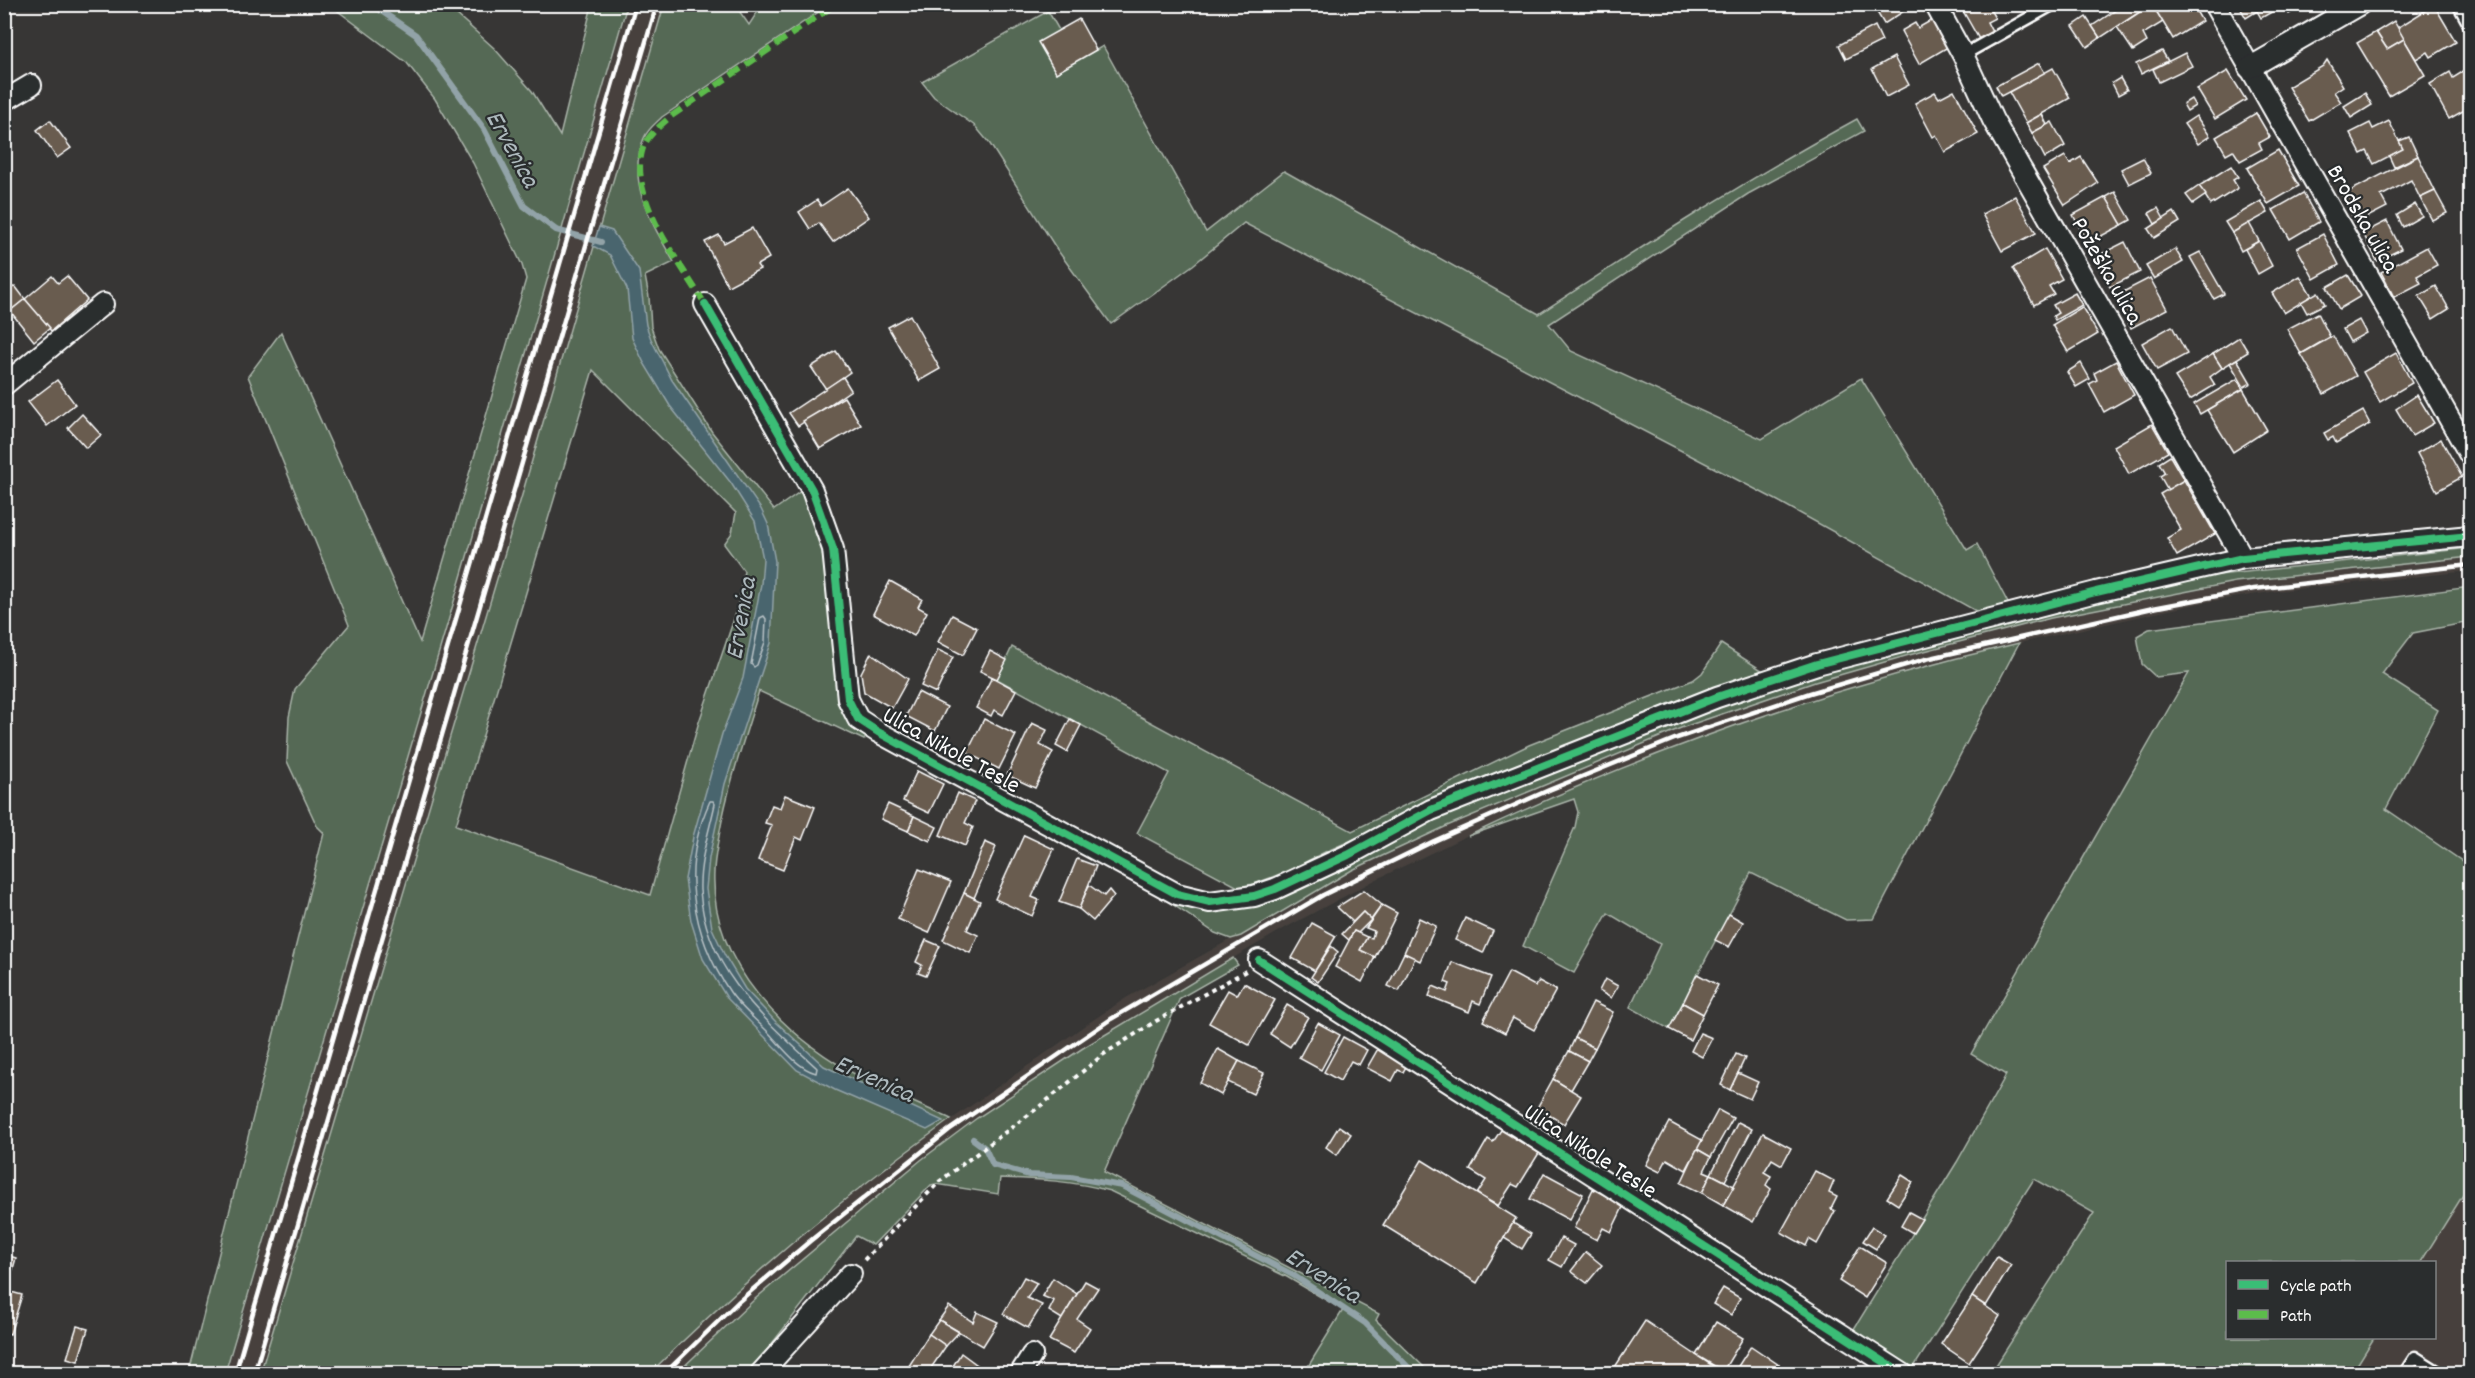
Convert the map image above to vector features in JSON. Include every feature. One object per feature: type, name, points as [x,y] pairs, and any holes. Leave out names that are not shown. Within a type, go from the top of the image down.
[{"type":"street","name":"Požeška ulica","points":[[1935,4],[1963,55],[1993,120],[2243,558]]},
{"type":"street","name":"Brodska ulica","points":[[2214,4],[2470,455]]},
{"type":"street","points":[[2249,68],[2360,4]]},
{"type":"street","points":[[4,101],[31,85]]},
{"type":"street","points":[[4,385],[103,304]]},
{"type":"street","name":"Ulica Nikole Tesle","points":[[705,304],[812,490],[833,549],[848,699],[858,719],[1177,894],[1210,902],[1240,898],[1275,889],[1348,855],[1431,810],[1717,697],[1817,664],[1953,627],[2243,558],[2470,536]]},
{"type":"street","name":"Ulica Nikole Tesle","points":[[1261,961],[1903,1374]]},
{"type":"street","points":[[760,1374],[850,1274]]},
{"type":"street","points":[[1020,1374],[1032,1355]]},
{"type":"lane","points":[[1963,55],[2054,4]]},
{"type":"lane","points":[[2458,4],[2470,26]]},
{"type":"lane","points":[[2404,1374],[2415,1357],[2442,1374]]},
{"type":"path","points":[[850,1274],[940,1180],[1039,1107],[1104,1054],[1156,1021],[1261,961]]},
{"type":"shaded area","points":[[628,5],[664,5],[522,495],[260,1373],[226,1374],[455,598]]},
{"type":"shaded area","points":[[2470,557],[2470,571],[2277,591],[2201,603],[2006,646],[1797,704],[1626,766],[1512,814],[1377,879],[1285,928],[1188,984],[977,1118],[921,1160],[755,1299],[676,1373],[650,1374],[735,1292],[817,1222],[911,1148],[1084,1026],[1126,998],[1231,939],[1241,936],[1312,892],[1352,870],[1447,826],[1681,728],[1815,682],[1909,655],[2051,618],[2235,582]]},
{"type":"shaded area","points":[[2470,1184],[2470,1373],[2352,1374],[2373,1339],[2436,1339],[2436,1261],[2422,1261]]},
{"type":"green space","points":[[330,5],[446,5],[494,48],[532,91],[560,136],[592,5],[627,5],[455,598],[225,1373],[189,1373],[324,833],[317,826],[287,761],[289,717],[295,689],[349,625],[248,376],[281,332],[420,642],[526,279],[522,265],[473,163],[435,99],[407,63]]},
{"type":"green space","points":[[664,5],[735,5],[749,25],[762,5],[829,5],[662,117],[647,132],[639,155],[640,187],[650,218],[674,262],[645,276],[651,327],[659,349],[712,432],[774,510],[804,489],[825,544],[842,700],[867,736],[864,740],[759,691],[732,781],[715,858],[716,906],[725,938],[739,968],[759,995],[808,1043],[864,1079],[951,1119],[795,1240],[721,1305],[650,1373],[260,1374],[522,495]],"holes":[[[593,370],[736,513],[732,533],[724,544],[744,571],[737,610],[698,725],[650,895],[456,825]]]},
{"type":"green space","points":[[1048,11],[1059,30],[1056,73],[1103,46],[1206,232],[1284,171],[1539,314],[1735,189],[1857,119],[1864,131],[1748,194],[1549,324],[1571,351],[1762,439],[1861,378],[1967,550],[1977,544],[2009,605],[1983,615],[1778,501],[1244,223],[1193,265],[1111,324],[1056,248],[990,144],[975,126],[934,97],[922,82]]},
{"type":"green space","points":[[2470,548],[2470,557],[2235,582],[2051,618],[1815,682],[1681,728],[1447,826],[1352,870],[1241,936],[1231,939],[1215,933],[1169,902],[1172,896],[1221,909],[1466,803],[1758,690],[2075,605],[2209,576]]},
{"type":"green space","points":[[2470,587],[2470,622],[2413,633],[2382,674],[2438,710],[2386,809],[2462,861],[2470,863],[2470,1184],[2422,1261],[2226,1261],[2226,1339],[2373,1339],[2352,1373],[1991,1373],[2094,1213],[2034,1179],[1912,1370],[1852,1332],[1957,1162],[2006,1075],[1971,1054],[2189,673],[2156,677],[2142,664],[2137,636],[2149,629]]},
{"type":"green space","points":[[2019,643],[1874,919],[1846,920],[1751,873],[1669,1029],[1630,1007],[1660,944],[1608,913],[1574,973],[1523,946],[1575,827],[1578,812],[1574,799],[1468,836],[1534,805],[1738,724],[1877,680]]},
{"type":"green space","points":[[1721,644],[1768,674],[1465,790],[1325,852],[1288,871],[1254,884],[1238,887],[1137,833],[1169,773],[997,679],[1012,647],[1352,831],[1529,745],[1693,680],[1702,673]]},
{"type":"green space","points":[[1233,958],[1238,965],[1180,998],[1104,1172],[1379,1314],[1376,1320],[1430,1373],[1304,1373],[1343,1310],[1287,1277],[1110,1191],[1055,1181],[1000,1178],[998,1194],[931,1185],[873,1245],[856,1236],[749,1373],[676,1374],[755,1299],[921,1160],[977,1118],[1083,1048]]},
{"type":"water","points":[[599,227],[612,231],[639,271],[646,325],[651,339],[672,380],[761,509],[768,524],[775,561],[771,643],[725,784],[709,858],[706,889],[712,928],[725,956],[745,989],[776,1022],[824,1066],[943,1121],[927,1130],[835,1090],[797,1070],[727,998],[703,959],[691,921],[685,879],[693,837],[722,734],[743,678],[761,584],[763,559],[755,521],[731,483],[670,406],[644,363],[632,338],[627,289],[610,255],[593,246]]},
{"type":"building","points":[[1872,4],[1915,4],[1884,24]]},
{"type":"building","points":[[1959,4],[1994,4],[1989,8],[1995,18],[1987,22],[1992,32],[1979,39]]},
{"type":"building","points":[[2125,4],[2152,4],[2100,38],[2092,26]]},
{"type":"building","points":[[2152,4],[2163,22],[2143,34],[2147,42],[2133,51],[2117,27]]},
{"type":"building","points":[[2163,4],[2192,4],[2202,21],[2173,39],[2155,9]]},
{"type":"building","points":[[2238,4],[2305,4],[2289,14],[2284,5],[2261,18],[2257,11],[2246,18]]},
{"type":"building","points":[[2434,5],[2456,42],[2431,57],[2428,52],[2416,59],[2397,28]]},
{"type":"building","points":[[2086,17],[2100,38],[2087,47],[2073,26]]},
{"type":"building","points":[[1079,19],[1096,50],[1056,73],[1038,42]]},
{"type":"building","points":[[1932,20],[1948,47],[1919,64],[1901,31],[1915,23],[1918,28]]},
{"type":"building","points":[[2394,21],[2404,39],[2387,49],[2376,32]]},
{"type":"building","points":[[1875,26],[1882,41],[1846,59],[1839,45]]},
{"type":"building","points":[[2376,32],[2387,49],[2404,39],[2425,75],[2389,96],[2357,43]]},
{"type":"building","points":[[2162,51],[2168,61],[2141,74],[2136,64]]},
{"type":"building","points":[[2185,53],[2192,66],[2159,82],[2153,69]]},
{"type":"building","points":[[1894,57],[1909,85],[1886,97],[1872,69]]},
{"type":"building","points":[[2327,60],[2343,86],[2334,92],[2341,102],[2309,121],[2288,87],[2323,66]]},
{"type":"building","points":[[2039,63],[2045,73],[2001,96],[1996,86]]},
{"type":"building","points":[[2053,68],[2070,98],[2026,123],[2009,92]]},
{"type":"building","points":[[2228,71],[2246,100],[2215,119],[2197,89]]},
{"type":"building","points":[[2464,71],[2470,82],[2470,107],[2449,119],[2430,84],[2450,72],[2453,78]]},
{"type":"building","points":[[2120,78],[2127,90],[2118,95],[2112,83]]},
{"type":"building","points":[[1954,90],[1978,134],[1945,152],[1936,135],[1933,137],[1915,103],[1935,92],[1939,98]]},
{"type":"building","points":[[2365,93],[2372,105],[2351,118],[2344,106]]},
{"type":"building","points":[[2191,99],[2195,106],[2187,111],[2183,104]]},
{"type":"building","points":[[2256,113],[2270,137],[2259,143],[2262,149],[2240,161],[2233,150],[2226,154],[2216,137]]},
{"type":"building","points":[[2042,114],[2047,125],[2032,133],[2026,123]]},
{"type":"building","points":[[2196,116],[2210,136],[2198,144],[2184,124]]},
{"type":"building","points":[[50,120],[71,148],[57,158],[37,130]]},
{"type":"building","points":[[2389,121],[2403,149],[2374,164],[2367,151],[2361,154],[2350,133],[2370,123],[2373,129]]},
{"type":"building","points":[[2052,122],[2065,146],[2045,158],[2032,133]]},
{"type":"building","points":[[2409,137],[2418,156],[2394,167],[2389,156],[2403,149],[2399,141]]},
{"type":"building","points":[[2278,150],[2299,186],[2268,204],[2247,168]]},
{"type":"building","points":[[2065,156],[2070,164],[2081,157],[2098,183],[2065,205],[2043,169]]},
{"type":"building","points":[[2418,156],[2435,191],[2420,198],[2411,180],[2381,196],[2387,207],[2356,223],[2342,195]]},
{"type":"building","points":[[2143,158],[2151,173],[2129,184],[2121,169]]},
{"type":"building","points":[[2231,166],[2238,177],[2233,180],[2238,188],[2211,205],[2199,186]]},
{"type":"building","points":[[2199,186],[2206,195],[2193,204],[2186,195]]},
{"type":"building","points":[[848,188],[869,217],[833,242],[819,223],[810,229],[799,212],[817,200],[821,206]]},
{"type":"building","points":[[2435,191],[2447,213],[2432,220],[2420,198]]},
{"type":"building","points":[[2115,192],[2131,220],[2122,225],[2106,197]]},
{"type":"building","points":[[2303,193],[2319,222],[2290,239],[2273,210]]},
{"type":"building","points":[[2015,196],[2036,233],[2002,251],[1982,214]]},
{"type":"building","points":[[2106,197],[2122,225],[2088,243],[2073,215]]},
{"type":"building","points":[[2261,201],[2268,213],[2232,233],[2225,222]]},
{"type":"building","points":[[2415,204],[2422,216],[2403,227],[2397,215]]},
{"type":"building","points":[[2158,208],[2164,219],[2155,224],[2149,213]]},
{"type":"building","points":[[2174,212],[2180,222],[2154,238],[2148,229]]},
{"type":"building","points":[[2387,221],[2401,249],[2377,261],[2363,233]]},
{"type":"building","points":[[2249,223],[2259,241],[2241,251],[2232,233]]},
{"type":"building","points":[[752,228],[769,258],[757,265],[760,269],[728,286],[705,242],[719,235],[724,243]]},
{"type":"building","points":[[2323,234],[2339,265],[2314,279],[2297,248]]},
{"type":"building","points":[[2259,241],[2272,266],[2258,274],[2245,249]]},
{"type":"building","points":[[2125,242],[2140,272],[2110,287],[2095,257]]},
{"type":"building","points":[[2427,247],[2437,265],[2417,276],[2421,283],[2394,297],[2381,272]]},
{"type":"building","points":[[2045,249],[2062,279],[2049,286],[2054,294],[2034,305],[2013,268]]},
{"type":"building","points":[[2175,249],[2183,262],[2154,279],[2146,266]]},
{"type":"building","points":[[2200,252],[2224,294],[2214,299],[2190,257]]},
{"type":"building","points":[[2348,275],[2361,296],[2339,309],[2327,287]]},
{"type":"building","points":[[52,276],[58,283],[67,276],[87,300],[51,331],[25,299]]},
{"type":"building","points":[[2300,276],[2312,296],[2284,313],[2272,293]]},
{"type":"building","points":[[2150,278],[2167,309],[2131,328],[2115,296]]},
{"type":"building","points":[[15,286],[25,299],[10,311],[4,304],[4,294]]},
{"type":"building","points":[[2436,286],[2449,309],[2433,319],[2419,296]]},
{"type":"building","points":[[2318,292],[2325,304],[2307,313],[2301,302]]},
{"type":"building","points":[[2075,293],[2082,305],[2055,320],[2053,316],[2058,313],[2053,305]]},
{"type":"building","points":[[25,299],[50,328],[34,341],[10,311]]},
{"type":"building","points":[[2082,307],[2098,334],[2068,352],[2052,325]]},
{"type":"building","points":[[2318,313],[2330,337],[2301,354],[2287,329]]},
{"type":"building","points":[[910,315],[940,369],[919,381],[888,327]]},
{"type":"building","points":[[2359,320],[2366,333],[2350,342],[2343,329]]},
{"type":"building","points":[[2172,326],[2187,354],[2157,370],[2142,343]]},
{"type":"building","points":[[2333,336],[2356,376],[2324,394],[2301,354]]},
{"type":"building","points":[[2239,337],[2248,352],[2222,368],[2213,354]]},
{"type":"building","points":[[836,351],[850,372],[826,389],[811,367]]},
{"type":"building","points":[[2396,353],[2412,383],[2380,402],[2363,372]]},
{"type":"building","points":[[2213,354],[2222,368],[2210,377],[2215,385],[2190,400],[2175,377]]},
{"type":"building","points":[[2237,359],[2251,383],[2244,387],[2230,363]]},
{"type":"building","points":[[2116,361],[2134,395],[2104,412],[2089,384],[2097,380],[2094,373]]},
{"type":"building","points":[[2081,363],[2090,379],[2076,387],[2067,372]]},
{"type":"building","points":[[843,377],[851,390],[798,426],[789,413]]},
{"type":"building","points":[[2237,379],[2243,389],[2200,414],[2194,404]]},
{"type":"building","points":[[57,380],[75,404],[47,426],[28,402]]},
{"type":"building","points":[[2243,389],[2267,430],[2233,452],[2207,410]]},
{"type":"building","points":[[2417,395],[2434,423],[2412,436],[2396,409]]},
{"type":"building","points":[[844,397],[861,425],[820,449],[803,421]]},
{"type":"building","points":[[2363,411],[2370,424],[2336,443],[2333,437],[2328,440],[2324,433]]},
{"type":"building","points":[[82,414],[101,435],[86,448],[68,428]]},
{"type":"building","points":[[2152,424],[2168,452],[2129,474],[2114,446]]},
{"type":"building","points":[[2441,439],[2462,477],[2437,491],[2417,453]]},
{"type":"building","points":[[2170,456],[2184,480],[2168,490],[2160,476],[2165,473],[2159,463]]},
{"type":"building","points":[[2184,480],[2215,534],[2177,556],[2167,538],[2181,530],[2160,494]]},
{"type":"building","points":[[890,581],[922,599],[918,607],[927,612],[914,636],[873,614]]},
{"type":"building","points":[[952,615],[977,628],[963,655],[938,642]]},
{"type":"building","points":[[938,650],[953,657],[936,693],[921,686]]},
{"type":"building","points":[[990,651],[1007,660],[997,679],[980,671]]},
{"type":"building","points":[[871,653],[908,679],[892,708],[864,692],[861,673]]},
{"type":"building","points":[[992,677],[1016,690],[1003,715],[994,710],[991,716],[976,708]]},
{"type":"building","points":[[918,692],[947,707],[935,731],[906,716]]},
{"type":"building","points":[[984,719],[1016,735],[999,769],[967,753]]},
{"type":"building","points":[[1070,719],[1081,725],[1067,752],[1056,746]]},
{"type":"building","points":[[1032,723],[1047,730],[1040,745],[1053,752],[1035,788],[1007,775]]},
{"type":"building","points":[[917,771],[943,784],[929,813],[903,801]]},
{"type":"building","points":[[958,793],[975,801],[965,823],[973,827],[965,846],[940,835]]},
{"type":"building","points":[[785,795],[815,807],[802,840],[796,837],[783,870],[758,860],[772,825],[765,823],[772,805],[780,808]]},
{"type":"building","points":[[888,804],[914,816],[908,831],[881,819]]},
{"type":"building","points":[[914,816],[937,827],[930,841],[908,831]]},
{"type":"building","points":[[1024,835],[1054,849],[1032,897],[1039,900],[1032,916],[995,899]]},
{"type":"building","points":[[985,842],[996,847],[974,898],[964,893]]},
{"type":"building","points":[[1077,859],[1096,866],[1079,909],[1059,902]]},
{"type":"building","points":[[919,869],[951,882],[929,933],[898,919]]},
{"type":"building","points":[[1089,885],[1104,896],[1109,890],[1114,896],[1093,921],[1079,909]]},
{"type":"building","points":[[1364,890],[1382,905],[1371,920],[1363,912],[1353,922],[1337,907]]},
{"type":"building","points":[[964,893],[980,901],[967,930],[978,935],[970,953],[943,940]]},
{"type":"building","points":[[1382,905],[1397,913],[1375,957],[1360,950],[1367,937],[1372,938],[1374,931],[1366,928]]},
{"type":"building","points":[[1363,912],[1371,920],[1358,933],[1354,931],[1349,940],[1342,934]]},
{"type":"building","points":[[1729,914],[1743,922],[1729,947],[1715,940]]},
{"type":"building","points":[[1419,918],[1436,926],[1420,961],[1404,953]]},
{"type":"building","points":[[1465,918],[1493,931],[1483,953],[1455,940]]},
{"type":"building","points":[[1312,923],[1336,936],[1315,971],[1292,958]]},
{"type":"building","points":[[1354,931],[1367,937],[1360,950],[1375,957],[1362,982],[1335,967]]},
{"type":"building","points":[[926,940],[940,946],[926,976],[918,973],[922,965],[916,962]]},
{"type":"building","points":[[1331,946],[1338,952],[1318,982],[1311,977]]},
{"type":"building","points":[[1404,953],[1415,958],[1399,991],[1388,986]]},
{"type":"building","points":[[1452,962],[1491,977],[1480,1004],[1473,1001],[1469,1012],[1429,996],[1433,986],[1447,992],[1450,984],[1445,982]]},
{"type":"building","points":[[1509,972],[1535,986],[1539,981],[1556,990],[1534,1030],[1513,1018],[1505,1033],[1483,1021]]},
{"type":"building","points":[[1697,974],[1718,985],[1703,1014],[1683,1003]]},
{"type":"building","points":[[1605,979],[1618,986],[1611,998],[1599,991]]},
{"type":"building","points":[[1244,983],[1275,1000],[1249,1045],[1209,1023],[1228,990],[1237,995]]},
{"type":"building","points":[[1593,1002],[1613,1012],[1595,1048],[1575,1038]]},
{"type":"building","points":[[1683,1003],[1703,1014],[1690,1040],[1669,1029]]},
{"type":"building","points":[[1287,1005],[1308,1017],[1290,1047],[1270,1034]]},
{"type":"building","points":[[1318,1023],[1340,1035],[1321,1070],[1299,1058]]},
{"type":"building","points":[[1700,1033],[1712,1038],[1702,1057],[1691,1051]]},
{"type":"building","points":[[1343,1037],[1367,1050],[1359,1065],[1351,1061],[1340,1081],[1324,1072]]},
{"type":"building","points":[[1575,1038],[1595,1048],[1588,1061],[1569,1051]]},
{"type":"building","points":[[1379,1047],[1408,1063],[1403,1072],[1398,1070],[1392,1081],[1367,1068]]},
{"type":"building","points":[[1218,1049],[1239,1061],[1221,1095],[1200,1083]]},
{"type":"building","points":[[1569,1051],[1588,1061],[1571,1090],[1553,1079]]},
{"type":"building","points":[[1736,1054],[1745,1058],[1730,1090],[1721,1085]]},
{"type":"building","points":[[1239,1061],[1264,1073],[1253,1094],[1228,1082]]},
{"type":"building","points":[[1738,1073],[1758,1082],[1750,1099],[1730,1090]]},
{"type":"building","points":[[1553,1079],[1581,1096],[1564,1124],[1537,1108]]},
{"type":"building","points":[[1718,1110],[1733,1118],[1711,1157],[1697,1149]]},
{"type":"building","points":[[1669,1122],[1702,1140],[1686,1170],[1667,1159],[1660,1172],[1646,1165]]},
{"type":"building","points":[[1738,1122],[1752,1129],[1725,1181],[1711,1174]]},
{"type":"building","points":[[1339,1126],[1351,1134],[1337,1155],[1326,1147]]},
{"type":"building","points":[[1501,1130],[1539,1153],[1518,1187],[1512,1184],[1498,1206],[1477,1194],[1486,1180],[1470,1170],[1488,1139],[1493,1142]]},
{"type":"building","points":[[1763,1133],[1791,1148],[1782,1165],[1772,1159],[1764,1172],[1771,1176],[1766,1185],[1771,1189],[1753,1222],[1723,1205]]},
{"type":"building","points":[[1697,1149],[1711,1157],[1704,1171],[1711,1174],[1702,1193],[1681,1183]]},
{"type":"building","points":[[1422,1160],[1516,1218],[1477,1283],[1383,1225]]},
{"type":"building","points":[[1815,1171],[1834,1181],[1829,1193],[1837,1197],[1831,1209],[1835,1211],[1817,1244],[1809,1239],[1806,1246],[1781,1232]]},
{"type":"building","points":[[1544,1173],[1583,1194],[1569,1220],[1530,1199]]},
{"type":"building","points":[[1711,1174],[1734,1186],[1723,1205],[1702,1193]]},
{"type":"building","points":[[1902,1175],[1913,1182],[1898,1205],[1887,1198]]},
{"type":"building","points":[[1593,1189],[1624,1205],[1611,1232],[1603,1228],[1597,1240],[1574,1228]]},
{"type":"building","points":[[1909,1212],[1922,1219],[1913,1233],[1901,1226]]},
{"type":"building","points":[[1513,1223],[1531,1234],[1522,1249],[1504,1238]]},
{"type":"building","points":[[1872,1227],[1885,1235],[1876,1249],[1863,1241]]},
{"type":"building","points":[[1561,1238],[1574,1245],[1562,1267],[1549,1260]]},
{"type":"building","points":[[1860,1246],[1887,1263],[1865,1298],[1839,1281]]},
{"type":"building","points":[[1586,1252],[1602,1265],[1587,1283],[1571,1271]]},
{"type":"building","points":[[6,1255],[16,1258],[7,1290],[4,1290]]},
{"type":"building","points":[[1997,1257],[2011,1265],[1986,1306],[1972,1297]]},
{"type":"building","points":[[1024,1277],[1037,1283],[1027,1298],[1042,1305],[1028,1328],[1003,1314]]},
{"type":"building","points":[[1053,1278],[1077,1294],[1062,1319],[1049,1311],[1054,1301],[1042,1296]]},
{"type":"building","points":[[1085,1281],[1098,1288],[1077,1319],[1090,1328],[1074,1353],[1049,1340]]},
{"type":"building","points":[[1723,1288],[1740,1298],[1731,1315],[1713,1304]]},
{"type":"building","points":[[4,1290],[22,1295],[10,1334],[4,1332]]},
{"type":"building","points":[[1972,1297],[2000,1316],[1969,1363],[1941,1344]]},
{"type":"building","points":[[949,1306],[973,1322],[977,1312],[998,1322],[983,1346],[939,1320]]},
{"type":"building","points":[[939,1320],[959,1332],[946,1346],[929,1334]]},
{"type":"building","points":[[1645,1321],[1725,1374],[1619,1374],[1613,1370]]},
{"type":"building","points":[[1716,1322],[1743,1338],[1723,1371],[1696,1355]]},
{"type":"building","points":[[77,1326],[88,1329],[78,1361],[67,1358]]},
{"type":"building","points":[[929,1334],[946,1346],[931,1368],[939,1374],[913,1374],[907,1369]]},
{"type":"building","points":[[1751,1346],[1788,1371],[1786,1374],[1733,1374]]},
{"type":"building","points":[[961,1353],[988,1373],[988,1374],[948,1374]]},
{"type":"building","points":[[1088,1365],[1101,1374],[1083,1374]]},
{"type":"waterway","name":"Ervenica","points":[[371,4],[416,35],[484,129],[524,206],[556,230],[601,242]]},
{"type":"waterway","name":"Ervenica","points":[[973,1139],[985,1148],[993,1165],[1029,1175],[1071,1177],[1122,1186],[1293,1275],[1365,1323],[1415,1374]]},
{"type":"railway","points":[[235,1374],[636,4]]},
{"type":"railway","points":[[254,1374],[657,4]]},
{"type":"railway","points":[[664,1374],[738,1302],[949,1130],[1111,1019],[1323,895],[1434,841],[1549,790],[1677,738],[1810,693],[1926,659],[2153,608],[2254,589],[2470,565]]},
{"type":"marked path","points":[[705,304],[671,250],[649,208],[640,167],[645,143],[670,117],[836,4]]},
{"type":"cycle path","points":[[705,304],[812,490],[833,549],[848,699],[858,719],[1177,894],[1210,902],[1254,896],[1275,889],[1348,855],[1431,810],[1717,697],[1817,664],[2096,592],[2243,558],[2470,536]]},
{"type":"cycle path","points":[[1259,960],[1903,1374]]}]
